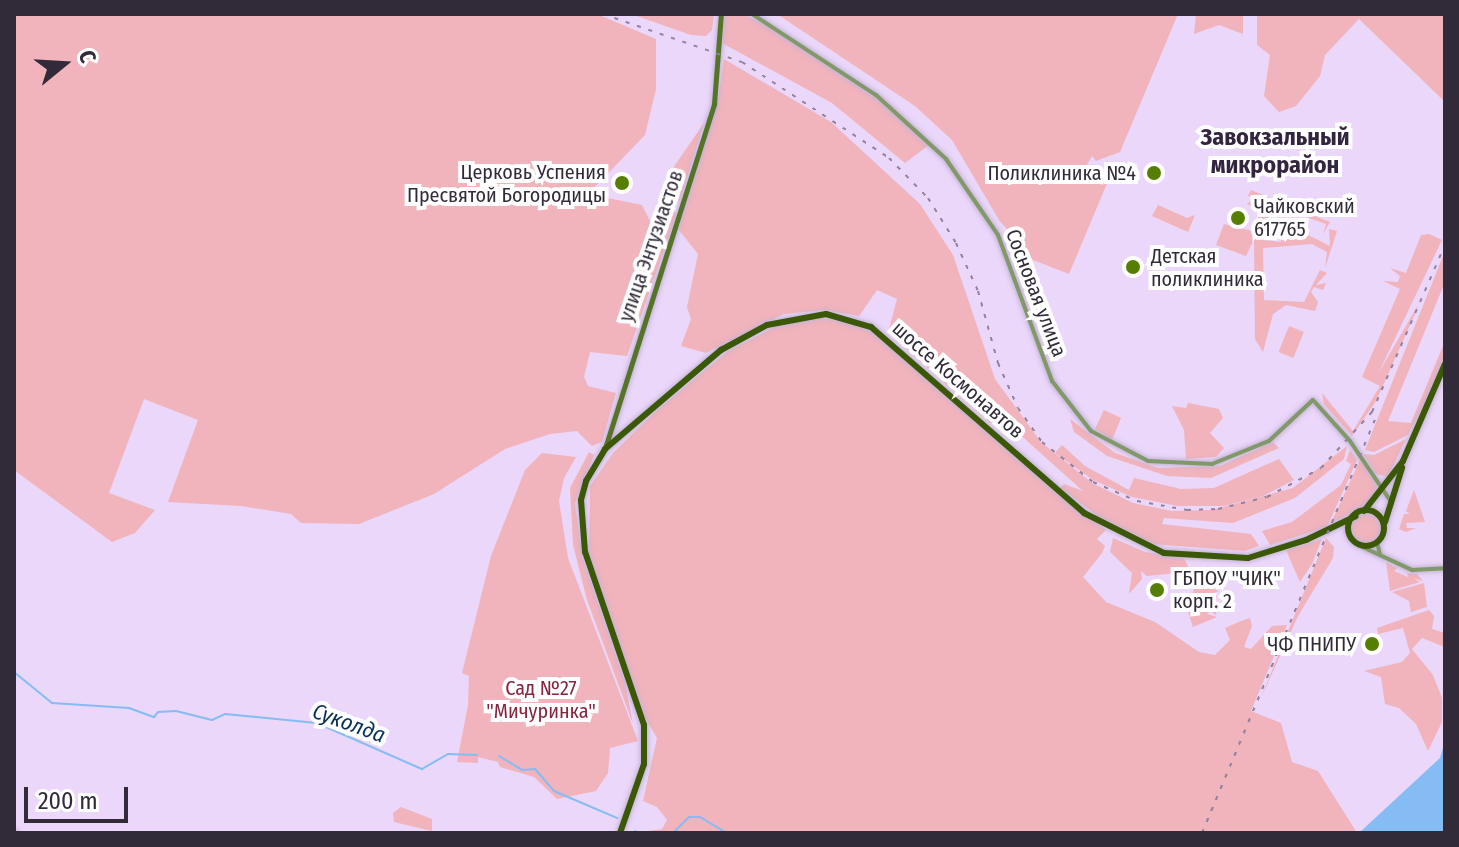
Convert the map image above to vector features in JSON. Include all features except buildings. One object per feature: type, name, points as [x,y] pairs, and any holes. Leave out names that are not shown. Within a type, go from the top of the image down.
[{"type":"main road","name":"улица Энтузиастов","points":[[605,449],[714,104],[721,53],[721,14]]},
{"type":"main road","name":"шоссе Космонавтов","points":[[620,833],[646,746],[644,725],[585,552],[581,500],[605,449],[739,339],[786,318],[826,314],[849,318],[884,336],[1053,487],[1135,543],[1164,553],[1248,558],[1321,534],[1356,516]]},
{"type":"main road","points":[[1354,542],[1347,527],[1393,479],[1445,364]]},
{"type":"main road","points":[[1321,534],[1336,532],[1367,547],[1377,542],[1393,508],[1403,461]]},
{"type":"main road","points":[[1364,511],[1377,511],[1385,523]]},
{"type":"street","name":"Сосновая улица","points":[[752,14],[876,95],[946,159],[998,235],[1061,398],[1075,417],[1112,446],[1163,464],[1212,464],[1269,441],[1313,400],[1377,478]]},
{"type":"street","points":[[1393,479],[1377,478],[1393,508]]},
{"type":"street","points":[[1354,542],[1369,552],[1412,570],[1445,568]]},
{"type":"street","points":[[1377,542],[1381,557]]},
{"type":"green space","points":[[14,14],[597,14],[656,39],[656,89],[645,135],[588,194],[642,205],[651,223],[656,208],[677,213],[627,356],[590,352],[584,377],[588,386],[616,393],[602,442],[592,446],[577,431],[550,434],[505,449],[434,494],[359,524],[301,523],[291,514],[241,506],[168,502],[198,420],[144,399],[109,493],[155,510],[135,533],[112,542],[14,470]]},
{"type":"green space","points":[[631,14],[714,14],[712,30],[706,36],[691,35]]},
{"type":"green space","points":[[725,14],[743,14],[764,24],[874,97],[929,145],[905,163],[832,103],[722,43]]},
{"type":"green space","points":[[777,14],[1178,14],[1120,152],[1096,161],[1092,156],[1084,170],[1069,174],[1108,181],[1069,274],[1033,260],[999,220],[952,140],[915,106]]},
{"type":"green space","points":[[1196,14],[1243,14],[1243,34],[1219,25],[1194,34]]},
{"type":"green space","points":[[1257,14],[1445,14],[1443,100],[1359,19],[1325,55],[1320,76],[1296,106],[1279,112],[1264,96],[1270,55],[1257,45]]},
{"type":"green space","points":[[724,59],[831,122],[920,204],[953,255],[995,379],[1041,442],[1092,483],[1133,503],[1172,511],[1212,510],[1293,488],[1347,446],[1344,459],[1295,498],[1233,523],[1164,518],[1162,524],[1251,534],[1259,546],[1245,551],[1152,544],[1106,522],[1060,488],[1064,484],[1083,491],[1007,423],[990,423],[888,333],[897,299],[877,290],[859,316],[824,310],[784,314],[706,353],[681,346],[691,319],[687,307],[698,254],[678,229],[717,105]]},
{"type":"green space","points":[[704,123],[680,201],[665,196],[662,192],[673,168]]},
{"type":"green space","points":[[1251,190],[1330,222],[1323,234],[1326,224],[1273,205],[1263,240],[1281,242],[1280,221],[1330,246],[1329,229],[1337,231],[1325,268],[1327,252],[1312,244],[1263,248],[1264,300],[1304,302],[1320,270],[1327,273],[1316,285],[1326,283],[1323,290],[1314,287],[1311,292],[1318,302],[1315,311],[1286,305],[1273,314],[1263,352],[1255,339],[1254,239],[1246,256],[1216,245],[1224,224],[1252,231],[1261,211],[1247,204],[1254,198],[1248,196]]},
{"type":"green space","points":[[1158,205],[1187,218],[1195,215],[1188,232],[1152,216]]},
{"type":"green space","points":[[1429,234],[1442,240],[1378,374],[1418,305],[1415,314],[1376,401],[1352,436],[1324,404],[1322,393],[1353,431],[1380,386],[1362,377],[1400,289],[1383,281],[1398,282],[1400,276],[1390,268],[1406,273],[1421,235]]},
{"type":"green space","points":[[1445,251],[1445,282],[1388,421],[1411,423],[1445,341],[1445,355],[1430,394],[1408,435],[1374,452],[1365,450]]},
{"type":"green space","points":[[823,318],[858,325],[880,337],[1106,530],[1097,539],[1105,546],[1102,553],[1083,577],[1106,602],[1155,622],[1199,652],[1215,655],[1230,640],[1225,628],[1241,621],[1250,618],[1252,626],[1244,647],[1251,649],[1272,626],[1287,625],[1251,711],[1281,723],[1292,762],[1318,771],[1357,833],[633,833],[662,829],[667,820],[657,807],[643,801],[657,738],[643,714],[589,555],[590,486],[613,453],[656,411],[728,351],[786,321]]},
{"type":"green space","points":[[1289,326],[1304,332],[1293,358],[1279,352]]},
{"type":"green space","points":[[1188,403],[1219,409],[1223,418],[1210,433],[1224,448],[1216,457],[1186,459],[1184,430],[1172,406],[1186,408]]},
{"type":"green space","points":[[1104,410],[1121,418],[1112,440],[1095,429]]},
{"type":"green space","points":[[1070,419],[1115,453],[1158,468],[1220,466],[1273,442],[1279,448],[1211,478],[1167,476],[1107,456],[1074,432]]},
{"type":"green space","points":[[1406,439],[1388,477],[1376,474],[1363,454],[1374,455]]},
{"type":"green space","points":[[1062,445],[1085,466],[1129,490],[1134,478],[1181,489],[1214,488],[1279,459],[1294,480],[1263,496],[1224,506],[1178,506],[1132,497],[1093,480],[1055,453]]},
{"type":"green space","points":[[1350,450],[1357,460],[1327,527],[1270,545],[1262,531],[1292,522],[1341,485],[1351,464],[1346,461]]},
{"type":"green space","points":[[589,452],[594,455],[575,503],[582,556],[625,682],[633,724],[587,600],[573,545],[570,488]]},
{"type":"green space","name":"Сад №27 \"Мичуринка\"","points":[[542,453],[576,457],[564,478],[559,501],[568,558],[638,741],[610,748],[608,773],[596,791],[557,799],[534,777],[500,767],[498,762],[478,757],[478,763],[457,762],[468,705],[469,676],[462,673],[491,556],[525,470]]},
{"type":"green space","points":[[1360,460],[1376,480],[1378,494],[1364,508],[1331,523]]},
{"type":"green space","points":[[1414,490],[1425,522],[1406,523],[1407,528],[1416,528],[1406,532],[1399,529],[1404,514],[1410,514],[1406,511]]},
{"type":"green space","points":[[1366,514],[1377,518],[1381,529],[1377,540],[1366,544],[1355,540],[1351,529],[1355,518]]},
{"type":"green space","points":[[1113,538],[1145,552],[1184,558],[1188,566],[1186,572],[1147,576],[1141,571],[1142,579],[1129,594],[1132,573],[1110,552]]},
{"type":"green space","points":[[1326,538],[1334,547],[1333,558],[1298,616],[1260,700]]},
{"type":"green space","points":[[1322,539],[1312,564],[1300,582],[1286,550]]},
{"type":"green space","points":[[1386,562],[1397,568],[1394,571],[1408,577],[1407,573],[1417,574],[1423,581],[1413,578],[1420,582],[1390,591]]},
{"type":"green space","points":[[1200,577],[1215,581],[1218,591],[1209,596],[1217,595],[1216,615],[1210,611],[1207,614],[1217,617],[1193,627],[1186,606]]},
{"type":"green space","points":[[1424,583],[1427,607],[1411,612],[1409,601],[1392,592]]},
{"type":"green space","points":[[1429,610],[1434,616],[1432,629],[1445,633],[1445,647],[1422,638],[1412,649],[1433,675],[1442,698],[1442,722],[1428,751],[1416,724],[1399,708],[1385,704],[1381,677],[1364,671],[1402,662],[1410,653],[1403,628],[1378,634],[1377,628]]},
{"type":"green space","points":[[401,807],[432,819],[432,831],[394,822],[393,813]]},
{"type":"water","points":[[1445,741],[1445,833],[1359,833],[1440,758]]},
{"type":"waterway","name":"Суколда","points":[[14,672],[52,703],[129,708],[154,717],[158,712],[176,711],[212,720],[225,714],[317,723],[422,769],[448,754],[477,755]]},
{"type":"waterway","name":"Суколда","points":[[499,756],[522,770],[535,769],[554,791],[617,818]]},
{"type":"waterway","name":"Суколда","points":[[673,833],[689,817],[700,817],[727,833]]},
{"type":"railway","points":[[603,14],[742,62],[889,158],[928,198],[956,243],[978,291],[998,363],[1018,408],[1042,442],[1093,482],[1137,501],[1187,510],[1218,509],[1267,497],[1321,468],[1372,412],[1445,245]]},
{"type":"railway","points":[[1202,833],[1376,418]]},
{"type":"place","name":"Поликлиника №4","points":[[1154,173]]},
{"type":"place","name":"Церковь Успения Пресвятой Богородицы","points":[[622,183]]},
{"type":"place","name":"Чайковский 617765","points":[[1238,218]]},
{"type":"place","name":"Детская поликлиника","points":[[1133,267]]},
{"type":"place","name":"ГБПОУ \"ЧИК\" корп. 2","points":[[1157,590]]},
{"type":"place","name":"ЧФ ПНИПУ","points":[[1372,644]]},
{"type":"district","name":"Завокзальный микрорайон","points":[[1275,152]]}]
